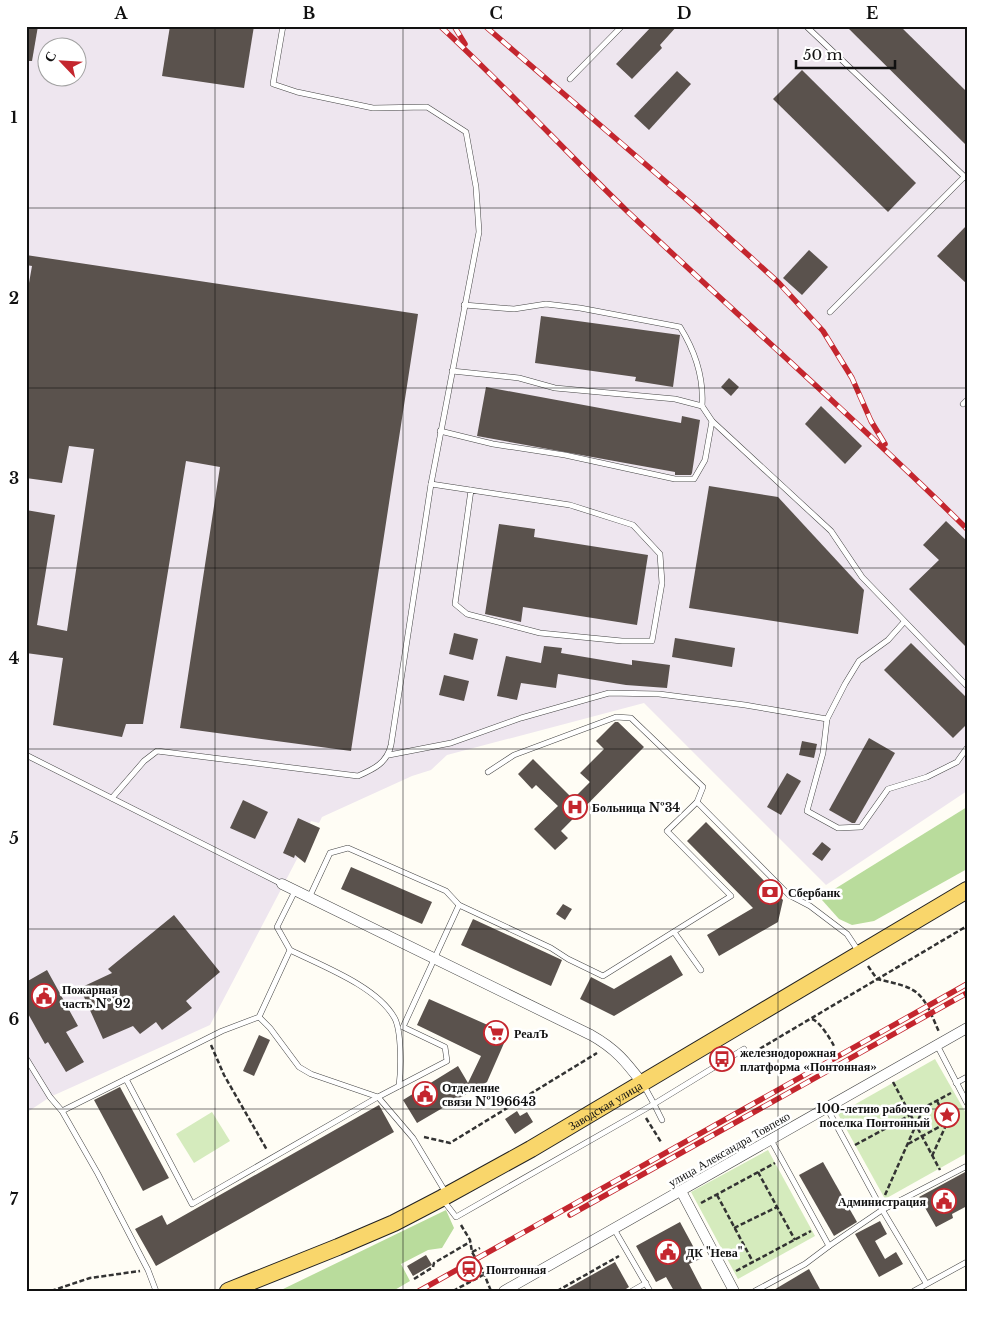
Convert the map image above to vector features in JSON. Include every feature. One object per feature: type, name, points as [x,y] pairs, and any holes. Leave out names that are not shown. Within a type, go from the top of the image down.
[{"type":"main road","name":"Заводская улица","points":[[228,1291],[394,1223],[445,1197],[642,1084],[967,890]]},
{"type":"street","points":[[282,884],[592,1035],[610,1046],[626,1062],[642,1084]]},
{"type":"street","name":"улица Александра Товпеко","points":[[504,1291],[967,1028]]},
{"type":"street","points":[[681,1191],[734,1291]]},
{"type":"lane","points":[[112,798],[144,761],[157,751],[358,776],[377,768],[389,755],[440,431],[478,232],[476,187],[466,132],[427,106],[372,108],[297,92],[273,84],[283,26]]},
{"type":"lane","points":[[570,79],[622,26]]},
{"type":"lane","points":[[806,26],[965,178],[830,312]]},
{"type":"lane","points":[[464,305],[514,309],[546,304],[580,308],[680,327],[691,346],[698,366],[702,406],[712,421],[831,531],[862,577],[967,686]]},
{"type":"lane","points":[[452,371],[519,378],[555,388],[675,399],[702,406]]},
{"type":"lane","points":[[440,431],[493,444],[565,455],[675,479],[694,479],[705,460],[712,421]]},
{"type":"lane","points":[[431,484],[471,490],[570,505],[633,525],[660,554],[662,583],[652,641],[622,641],[540,633],[467,614],[455,604],[471,490]]},
{"type":"lane","points":[[904,622],[888,640],[859,660],[827,719],[823,753],[806,811],[838,828],[860,827],[888,789],[927,777],[957,762],[967,748]]},
{"type":"lane","points":[[389,755],[451,744],[521,718],[609,693],[659,694],[746,705],[827,719]]},
{"type":"lane","points":[[309,898],[330,853],[348,848],[446,891],[459,905],[551,948],[568,959],[603,976],[731,896],[667,831],[697,802],[703,787],[631,718],[616,717],[524,751],[514,755],[488,772]]},
{"type":"lane","points":[[26,755],[282,884]]},
{"type":"lane","points":[[697,802],[790,895],[810,906],[847,934],[861,954]]},
{"type":"lane","points":[[126,1079],[192,1204],[378,1097],[447,1061],[445,1047],[403,1027],[363,986],[290,950],[277,927],[295,891]]},
{"type":"lane","points":[[403,1027],[459,905]]},
{"type":"lane","points":[[674,932],[701,970]]},
{"type":"lane","points":[[62,1111],[208,1038],[259,1017],[290,950]]},
{"type":"lane","points":[[259,1017],[270,1028],[299,1067],[311,1074],[378,1097],[413,1138],[456,1217],[654,1104],[744,1049]]},
{"type":"lane","points":[[395,1018],[400,1055],[401,1072],[399,1086]]},
{"type":"lane","points":[[937,1045],[967,1102]]},
{"type":"lane","points":[[26,1058],[50,1097],[62,1111],[98,1174],[148,1270],[156,1291]]},
{"type":"lane","points":[[957,1086],[967,1077]]},
{"type":"lane","points":[[642,1084],[662,1120]]},
{"type":"lane","points":[[827,1108],[881,1208],[926,1283]]},
{"type":"lane","points":[[770,1140],[829,1246]]},
{"type":"lane","points":[[755,1291],[806,1264],[881,1208],[967,1166]]},
{"type":"lane","points":[[614,1229],[650,1291]]},
{"type":"lane","points":[[914,1291],[967,1262]]},
{"type":"lane","points":[[632,1291],[646,1283]]},
{"type":"path","points":[[744,1049],[756,1051],[967,926]]},
{"type":"path","points":[[861,954],[877,979],[905,985],[920,994],[931,1013],[939,1033],[937,1045]]},
{"type":"path","points":[[811,1018],[818,1021],[834,1046]]},
{"type":"path","points":[[208,1038],[224,1076],[272,1158]]},
{"type":"path","points":[[417,1136],[450,1143],[610,1046]]},
{"type":"path","points":[[888,1073],[944,1178]]},
{"type":"path","points":[[849,1148],[924,1108],[957,1086]]},
{"type":"path","points":[[937,1100],[948,1122]]},
{"type":"path","points":[[881,1208],[924,1108]]},
{"type":"path","points":[[641,1111],[661,1142]]},
{"type":"path","points":[[907,1145],[948,1122]]},
{"type":"path","points":[[932,1156],[948,1122]]},
{"type":"path","points":[[690,1209],[782,1160]]},
{"type":"path","points":[[758,1172],[795,1240]]},
{"type":"path","points":[[716,1195],[752,1262]]},
{"type":"path","points":[[734,1228],[777,1207]]},
{"type":"path","points":[[456,1217],[470,1242],[472,1252],[491,1291]]},
{"type":"path","points":[[726,1276],[819,1227]]},
{"type":"path","points":[[414,1279],[434,1267],[434,1263],[470,1242]]},
{"type":"path","points":[[472,1252],[480,1248]]},
{"type":"path","points":[[557,1291],[627,1252]]},
{"type":"path","points":[[51,1291],[90,1278],[148,1270]]},
{"type":"path","points":[[453,1291],[483,1275]]},
{"type":"shaded area","points":[[26,26],[967,26],[967,791],[826,885],[644,703],[447,755],[431,770],[412,776],[322,817],[319,823],[311,821],[295,855],[298,857],[210,1025],[50,1097],[26,1113]]},
{"type":"green space","points":[[967,807],[967,869],[874,921],[852,925],[839,919],[822,900],[833,890]]},
{"type":"green space","points":[[935,1059],[967,1115],[967,1153],[885,1199],[838,1114]]},
{"type":"green space","points":[[212,1112],[230,1141],[194,1163],[176,1134]]},
{"type":"green space","points":[[768,1150],[815,1236],[738,1279],[691,1192]]},
{"type":"green space","points":[[446,1210],[454,1228],[442,1248],[428,1250],[401,1264],[410,1281],[393,1291],[279,1291]]},
{"type":"building","points":[[26,26],[38,26],[32,61],[26,61]]},
{"type":"building","points":[[170,26],[254,26],[244,88],[162,76]]},
{"type":"building","points":[[652,26],[677,26],[660,45],[662,48],[632,79],[616,64]]},
{"type":"building","points":[[846,26],[900,26],[967,92],[967,146]]},
{"type":"building","points":[[802,70],[916,183],[888,212],[773,99]]},
{"type":"building","points":[[677,71],[691,84],[649,130],[634,116]]},
{"type":"building","points":[[967,225],[967,284],[937,256]]},
{"type":"building","points":[[809,250],[828,267],[802,295],[783,278]]},
{"type":"building","points":[[26,255],[418,314],[351,751],[180,728],[220,467],[186,461],[143,724],[126,724],[122,737],[53,725],[63,658],[26,653],[26,510],[55,515],[37,625],[67,631],[94,449],[69,446],[62,483],[26,478],[26,300],[32,266],[26,265]]},
{"type":"building","points":[[541,316],[680,335],[673,387],[635,381],[636,377],[535,363]]},
{"type":"building","points":[[729,378],[739,387],[731,396],[721,387]]},
{"type":"building","points":[[486,387],[681,423],[682,416],[700,420],[692,473],[691,475],[675,475],[675,472],[477,436]]},
{"type":"building","points":[[821,406],[862,446],[845,464],[805,424]]},
{"type":"building","points":[[709,486],[778,497],[864,590],[858,634],[689,608]]},
{"type":"building","points":[[946,521],[967,541],[967,648],[909,589],[939,560],[923,545]]},
{"type":"building","points":[[499,524],[535,529],[534,537],[648,555],[637,625],[523,607],[521,622],[485,614]]},
{"type":"building","points":[[454,633],[478,639],[473,660],[449,654]]},
{"type":"building","points":[[675,638],[735,648],[732,667],[672,657]]},
{"type":"building","points":[[911,643],[967,698],[967,724],[953,738],[884,670]]},
{"type":"building","points":[[544,646],[562,648],[561,653],[632,665],[632,660],[670,665],[667,688],[626,685],[558,674],[556,688],[521,683],[517,700],[497,696],[506,656],[541,663]]},
{"type":"building","points":[[444,675],[469,681],[464,701],[439,695]]},
{"type":"building","points":[[615,722],[618,722],[644,747],[561,831],[568,838],[555,850],[534,829],[558,806],[536,785],[532,789],[518,774],[533,759],[573,799],[590,782],[580,773],[604,749],[596,741]]},
{"type":"building","points":[[869,738],[895,753],[855,823],[852,823],[829,810]]},
{"type":"building","points":[[802,741],[817,744],[814,758],[799,755]]},
{"type":"building","points":[[787,773],[801,781],[781,815],[767,807]]},
{"type":"building","points":[[243,800],[268,812],[255,839],[230,828]]},
{"type":"building","points":[[298,818],[320,828],[305,863],[295,855],[294,858],[283,853]]},
{"type":"building","points":[[706,822],[783,900],[778,922],[719,956],[707,935],[753,908],[687,841]]},
{"type":"building","points":[[822,842],[831,849],[822,861],[812,854]]},
{"type":"building","points":[[351,867],[432,902],[422,924],[341,889]]},
{"type":"building","points":[[563,904],[572,909],[565,920],[556,914]]},
{"type":"building","points":[[174,915],[220,972],[186,1001],[192,1008],[162,1030],[156,1022],[140,1034],[133,1026],[103,1039],[80,988],[112,973],[108,969]]},
{"type":"building","points":[[473,919],[562,960],[551,986],[461,945]]},
{"type":"building","points":[[671,955],[683,975],[614,1016],[580,999],[591,977],[614,989]]},
{"type":"building","name":"Пожарная часть № 92","points":[[47,970],[78,1026],[66,1032],[84,1062],[66,1072],[48,1042],[45,1044],[26,1010],[26,982]]},
{"type":"building","points":[[429,999],[508,1034],[487,1082],[417,1123],[403,1100],[458,1066],[468,1083],[481,1056],[417,1025]]},
{"type":"building","points":[[259,1035],[270,1040],[254,1076],[243,1071]]},
{"type":"building","points":[[120,1087],[169,1178],[143,1191],[94,1100]]},
{"type":"building","points":[[379,1105],[394,1132],[156,1266],[135,1229],[162,1215],[167,1225]]},
{"type":"building","points":[[517,1111],[520,1116],[527,1112],[533,1122],[515,1134],[505,1119]]},
{"type":"building","points":[[823,1162],[857,1222],[834,1236],[799,1175]]},
{"type":"building","name":"Администрация","points":[[967,1171],[967,1206],[952,1214],[953,1218],[936,1227],[919,1197]]},
{"type":"building","points":[[880,1221],[887,1234],[875,1241],[885,1259],[896,1252],[903,1264],[879,1277],[855,1234]]},
{"type":"building","name":"ДК \"Нева\"","points":[[680,1222],[700,1259],[689,1264],[703,1291],[674,1291],[666,1277],[656,1282],[636,1246]]},
{"type":"building","points":[[426,1255],[432,1265],[413,1276],[407,1266]]},
{"type":"building","points":[[615,1262],[629,1287],[623,1291],[563,1291]]},
{"type":"building","points":[[809,1269],[821,1291],[772,1291]]},
{"type":"railway","points":[[440,26],[628,212],[883,448],[967,529]]},
{"type":"railway","points":[[454,26],[465,44]]},
{"type":"railway","points":[[485,26],[701,212],[779,283],[823,331],[852,378],[871,421],[885,444]]},
{"type":"railway","points":[[419,1291],[967,984]]},
{"type":"railway","points":[[570,1215],[967,993]]},
{"type":"place","name":"Больница №34","points":[[575,807]]},
{"type":"place","name":"Сбербанк","points":[[770,892]]},
{"type":"place","name":"Пожарная часть № 92","points":[[44,996]]},
{"type":"place","name":"РеалЪ","points":[[496,1033]]},
{"type":"place","name":"железнодорожная платформа «Понтонная»","points":[[722,1059]]},
{"type":"place","name":"Отделение связи №196643","points":[[425,1094]]},
{"type":"place","name":"100-летию рабочего поселка Понтонный","points":[[947,1115]]},
{"type":"place","name":"Администрация","points":[[944,1201]]},
{"type":"place","name":"ДК \"Нева\"","points":[[668,1252]]},
{"type":"place","name":"Понтонная","points":[[469,1269]]}]
